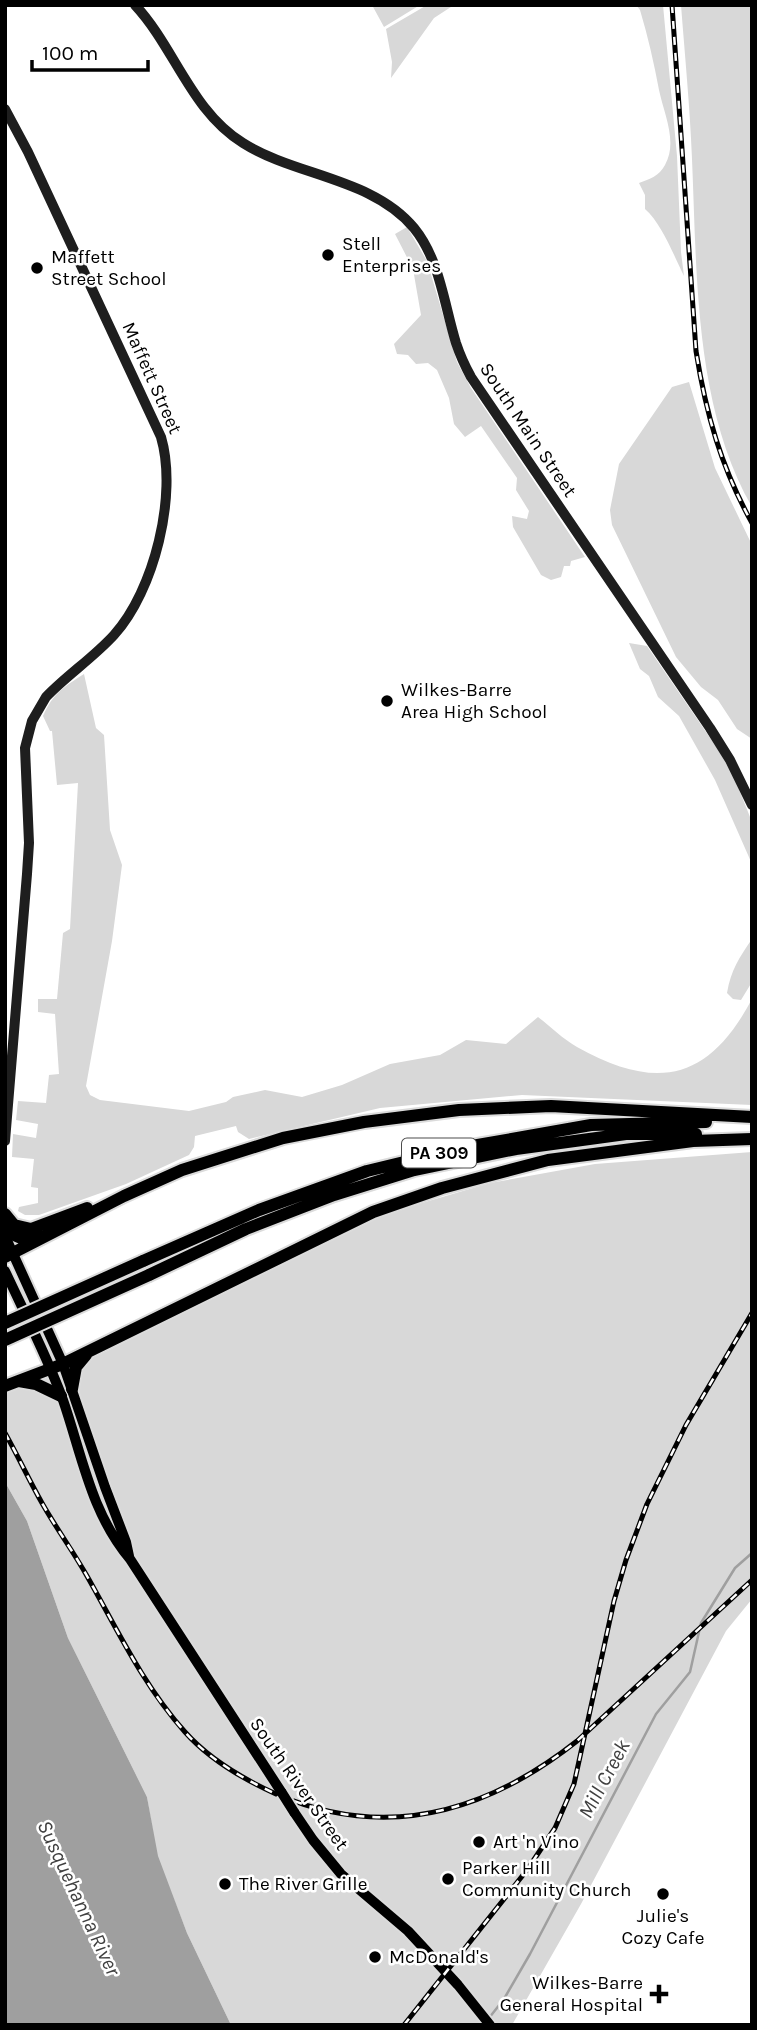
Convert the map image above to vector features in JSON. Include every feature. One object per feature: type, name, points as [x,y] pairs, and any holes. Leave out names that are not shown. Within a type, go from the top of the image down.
[{"type":"highway","points":[[9,1255],[124,1196],[182,1170],[283,1138],[364,1122],[459,1110],[551,1106],[752,1119]]},
{"type":"highway","name":"PA 309","points":[[5,1323],[259,1210],[368,1171],[466,1147],[591,1125],[752,1119]]},
{"type":"highway","name":"PA 309","points":[[5,1339],[259,1224],[334,1195],[414,1170],[516,1149],[626,1134],[752,1137]]},
{"type":"highway","points":[[12,1384],[57,1366],[373,1212],[442,1188],[548,1160],[693,1141],[752,1137]]},
{"type":"highway","points":[[5,1213],[14,1224],[31,1229],[124,1196]]},
{"type":"highway","points":[[5,1233],[21,1238],[77,1220]]},
{"type":"highway","points":[[12,1384],[36,1384],[66,1393],[76,1367],[90,1350]]},
{"type":"main road","name":"South Main Street","points":[[135,5],[152,25],[199,100],[232,135],[272,157],[363,192],[397,212],[415,229],[436,269],[456,343],[471,377],[710,728],[730,760],[752,805]]},
{"type":"main road","name":"Maffett Street","points":[[5,109],[28,152],[161,437],[165,449],[167,480],[155,557],[137,604],[115,634],[46,697],[38,708],[25,748],[29,843],[5,1140]]},
{"type":"main road","name":"South River Street","points":[[5,1233],[9,1255],[57,1366],[91,1491],[101,1516],[119,1546],[313,1840],[341,1874],[408,1931],[490,2025]]},
{"type":"main road","name":"South River Street","points":[[5,1271],[57,1366]]},
{"type":"shaded area","points":[[372,5],[420,5],[384,27]]},
{"type":"shaded area","points":[[427,5],[454,5],[434,18],[391,78],[392,62],[386,29]]},
{"type":"shaded area","points":[[636,5],[663,5],[677,156],[684,276],[662,232],[645,209],[645,195],[639,183],[654,177],[663,169],[669,156],[670,137],[648,40],[640,10]]},
{"type":"shaded area","points":[[681,5],[752,5],[752,507],[733,468],[719,426],[702,338]]},
{"type":"shaded area","points":[[407,227],[427,261],[457,362],[471,388],[585,557],[571,561],[570,566],[564,566],[561,577],[551,580],[541,575],[513,527],[512,516],[527,519],[529,511],[516,490],[517,478],[481,426],[465,437],[454,424],[449,398],[437,370],[428,363],[416,364],[408,355],[397,354],[394,344],[421,315],[413,269],[395,234]]},
{"type":"shaded area","points":[[689,382],[715,468],[752,545],[752,739],[737,729],[718,700],[701,687],[676,657],[612,525],[610,510],[619,464],[672,387]]},
{"type":"shaded area","points":[[629,643],[647,646],[734,777],[752,822],[752,864],[715,780],[679,716],[658,697],[649,676],[640,669]]},
{"type":"shaded area","points":[[84,674],[96,728],[104,735],[110,830],[122,865],[112,941],[86,1086],[90,1095],[100,1100],[189,1111],[265,1090],[302,1097],[342,1085],[390,1064],[440,1055],[466,1040],[506,1044],[538,1017],[572,1044],[605,1061],[631,1070],[655,1073],[678,1071],[698,1062],[717,1048],[735,1027],[752,999],[752,1105],[522,1095],[380,1108],[249,1139],[238,1132],[236,1126],[195,1136],[194,1147],[189,1155],[126,1184],[39,1215],[25,1215],[18,1211],[19,1207],[38,1203],[38,1188],[31,1187],[34,1159],[12,1157],[13,1134],[36,1138],[38,1124],[16,1120],[18,1101],[46,1103],[49,1075],[59,1074],[55,1014],[38,1012],[38,999],[57,999],[63,933],[70,929],[78,783],[57,785],[52,731],[43,716],[60,691]]},
{"type":"shaded area","points":[[752,939],[752,982],[741,1000],[733,999],[727,993],[731,978],[739,958]]},
{"type":"shaded area","points":[[752,1152],[752,1599],[726,1631],[581,1904],[512,2025],[231,2025],[187,1933],[157,1856],[147,1797],[68,1638],[27,1521],[5,1482],[5,1393],[107,1351],[381,1215],[490,1183],[595,1164]]},
{"type":"water","name":"Susquehanna River","points":[[5,1482],[27,1521],[68,1638],[147,1797],[158,1856],[187,1933],[231,2025],[5,2025]]},
{"type":"waterway","name":"Mill Creek","points":[[489,2018],[504,1999],[530,1954],[656,1714],[690,1672],[701,1623],[735,1568],[752,1553]]},
{"type":"railway","points":[[672,5],[696,351],[716,440],[752,523]]},
{"type":"railway","points":[[404,2025],[527,1870],[555,1828],[574,1784],[614,1601],[647,1504],[686,1425],[752,1313]]},
{"type":"railway","points":[[5,1433],[42,1503],[132,1656],[156,1695],[194,1742],[227,1768],[276,1794],[316,1808],[356,1816],[395,1817],[433,1812],[471,1802],[542,1766],[577,1741],[752,1580]]},
{"type":"place","name":"Stell Enterprises","points":[[328,255]]},
{"type":"place","name":"Maffett Street School","points":[[37,268]]},
{"type":"place","name":"Wilkes-Barre Area High School","points":[[387,701]]},
{"type":"place","name":"Art 'n Vino","points":[[479,1842]]},
{"type":"place","name":"Parker Hill Community Church","points":[[448,1879]]},
{"type":"place","name":"The River Grille","points":[[225,1884]]},
{"type":"place","name":"Julie's Cozy Cafe","points":[[663,1894]]},
{"type":"place","name":"McDonald's","points":[[375,1957]]},
{"type":"place","name":"Wilkes-Barre General Hospital","points":[[659,1994]]}]
